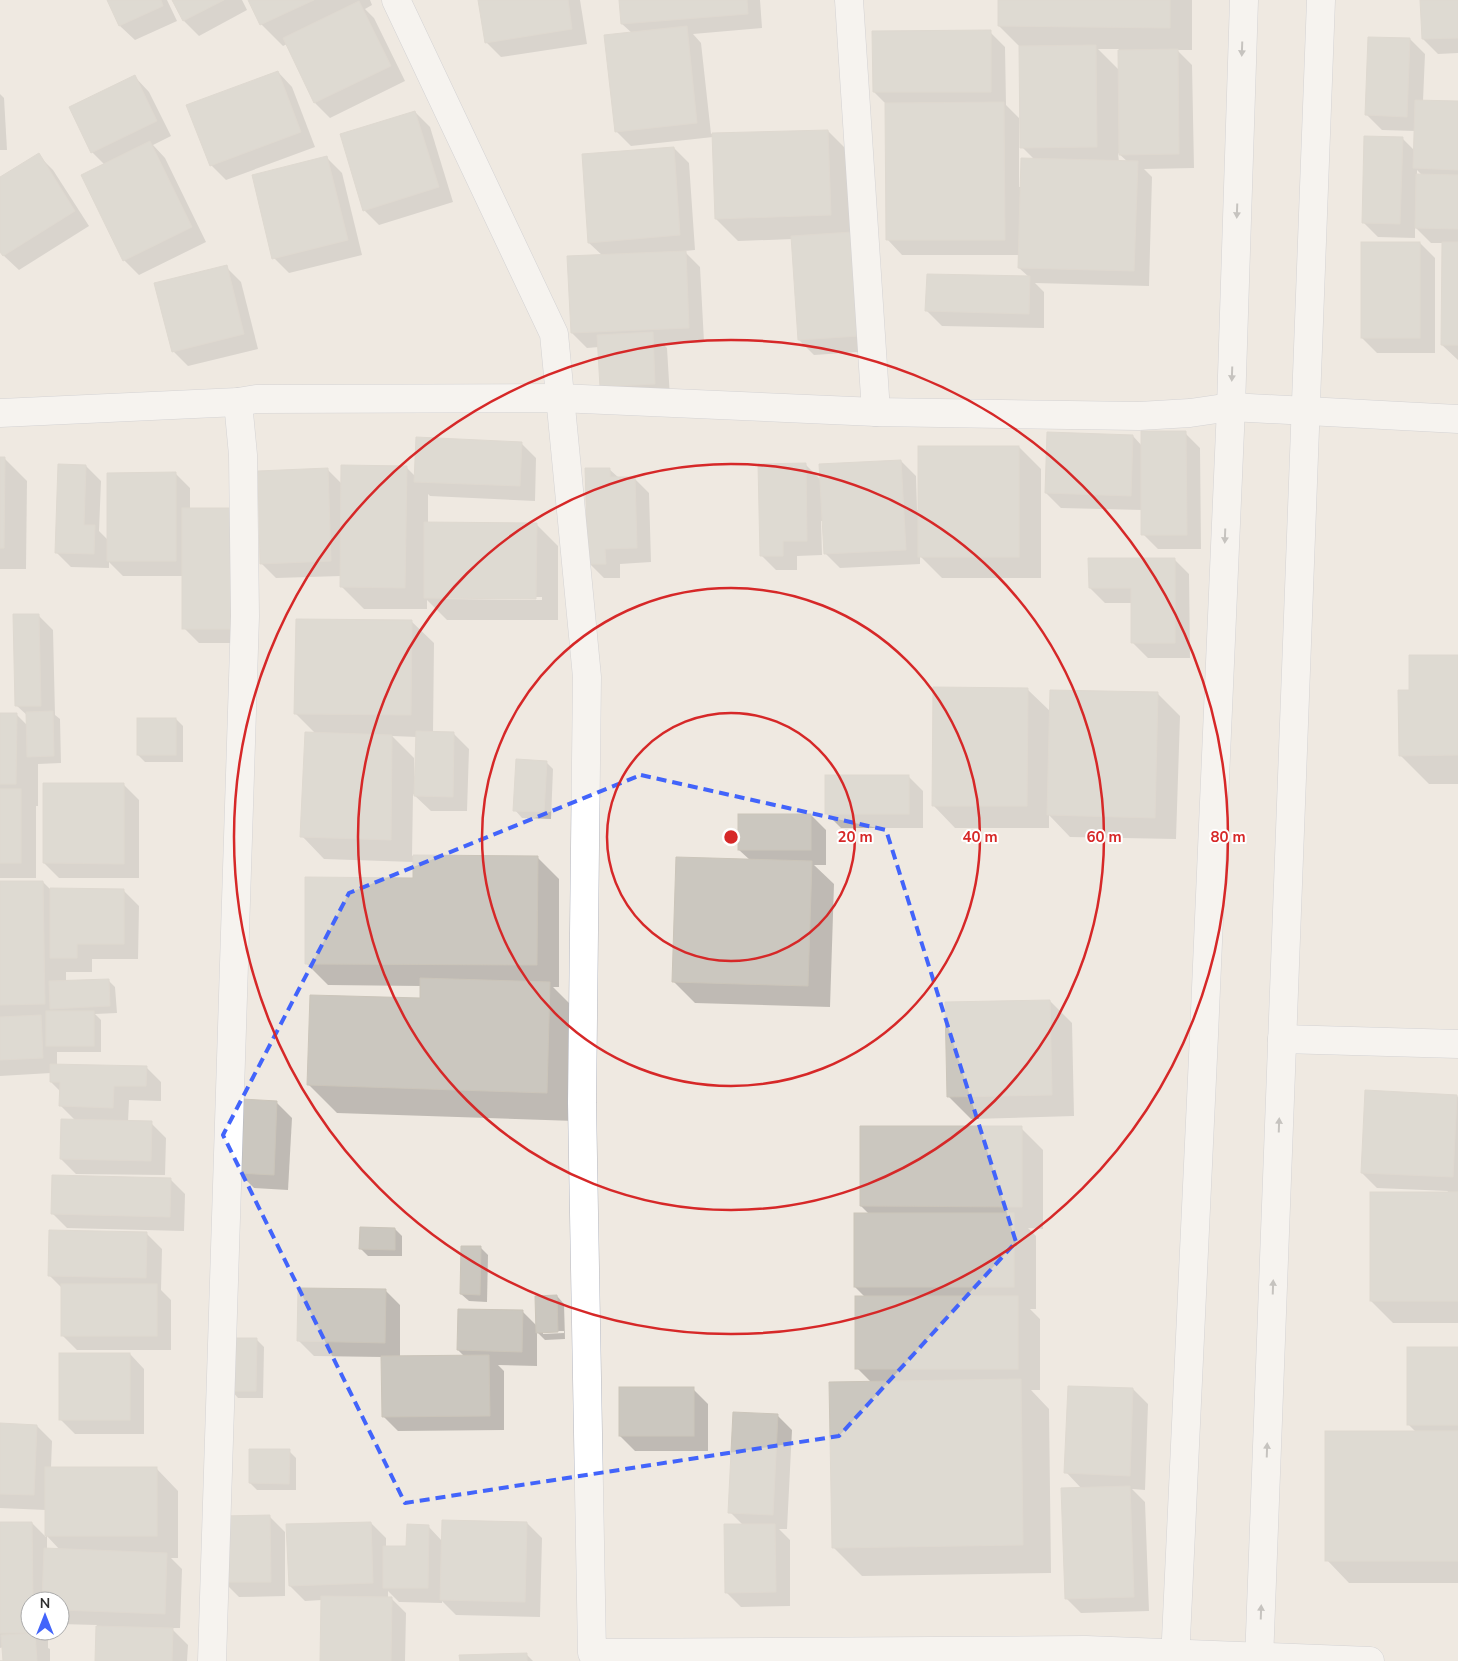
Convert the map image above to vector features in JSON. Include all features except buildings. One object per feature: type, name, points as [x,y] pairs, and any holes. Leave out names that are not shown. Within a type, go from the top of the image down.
[{"type":"street","points":[[396,0],[554,334],[587,677],[582,1103],[592,1652],[1086,1650],[1175,1657],[1370,1661]]},
{"type":"street","points":[[849,0],[876,412]]},
{"type":"street","points":[[1175,1657],[1230,407],[1244,0]]},
{"type":"street","points":[[1260,1659],[1321,0]]},
{"type":"street","points":[[0,412],[238,402],[256,399],[559,398],[876,412],[1138,416],[1190,413],[1230,407],[1458,419]]},
{"type":"street","points":[[212,1661],[245,616],[243,455],[238,402]]},
{"type":"street","points":[[1282,1040],[1458,1044]]},
{"type":"highlighted area","points":[[641,775],[886,830],[1016,1242],[839,1436],[405,1503],[223,1135],[349,893]]}]
